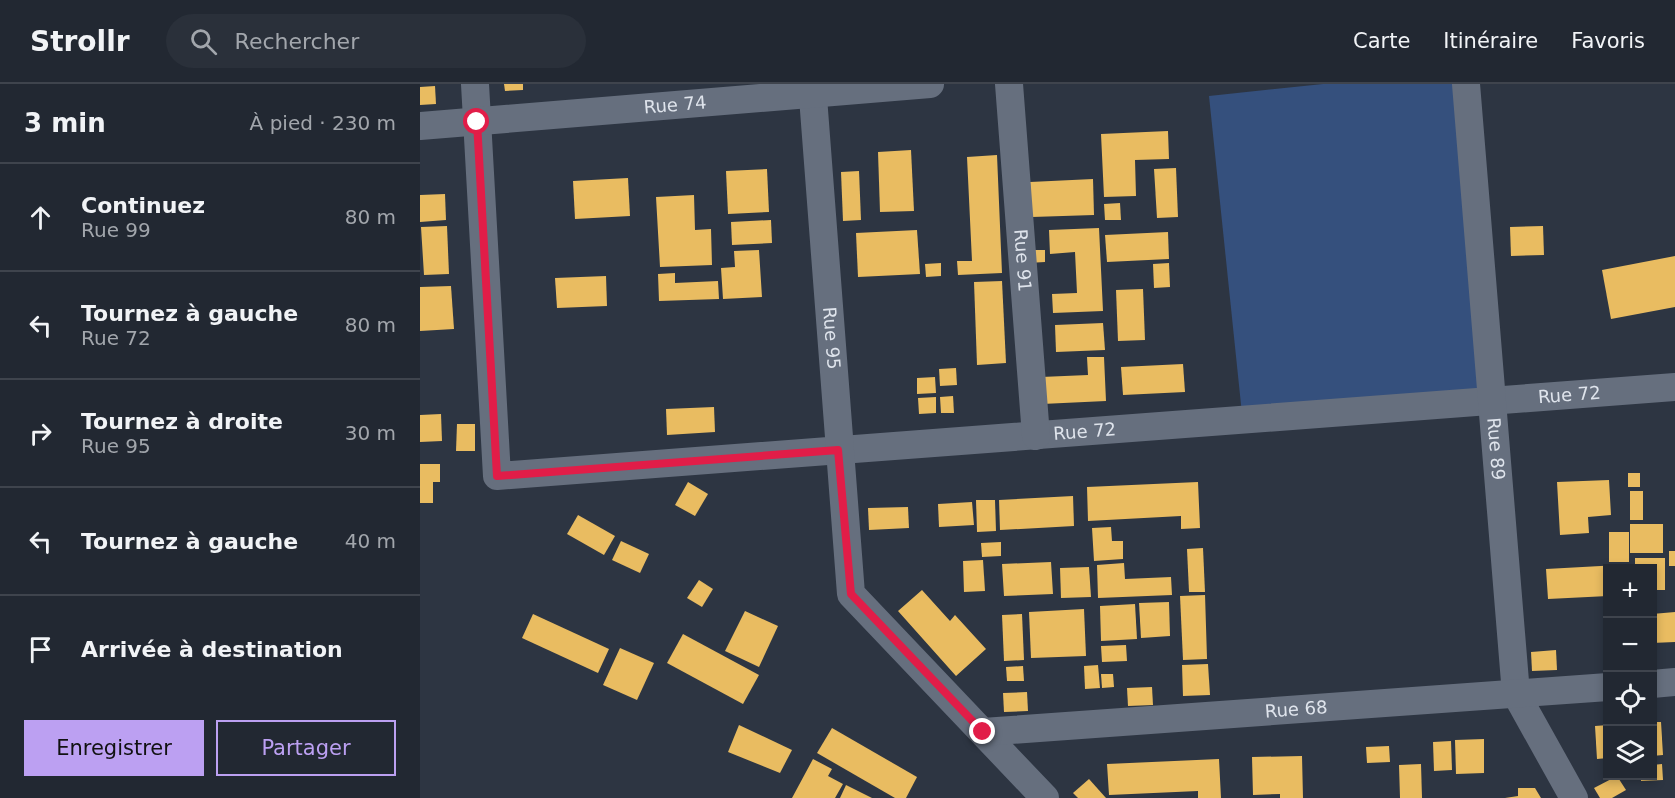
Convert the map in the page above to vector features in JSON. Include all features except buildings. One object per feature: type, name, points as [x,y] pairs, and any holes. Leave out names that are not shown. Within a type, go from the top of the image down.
[{"type":"street","points":[[475,84],[477,122]]},
{"type":"street","name":"Rue 74","points":[[420,126],[812,89],[930,84]]},
{"type":"street","name":"Rue 91","points":[[1009,84],[1036,436]]},
{"type":"street","name":"Rue 89","points":[[1466,84],[1516,694],[1574,798]]},
{"type":"street","name":"Rue 95","points":[[812,89],[838,450],[851,594],[983,732]]},
{"type":"street","name":"Rue 72","points":[[477,122],[497,476],[1675,387]]},
{"type":"street","points":[[1657,684],[1675,682]]},
{"type":"street","name":"Rue 68","points":[[983,732],[1603,687]]},
{"type":"street","points":[[983,732],[1045,798]]},
{"type":"shaded area","points":[[1323,84],[1465,84],[1496,387],[1242,414],[1209,96]]},
{"type":"route","points":[[477,122],[497,476],[838,450],[851,594],[983,732]]}]
